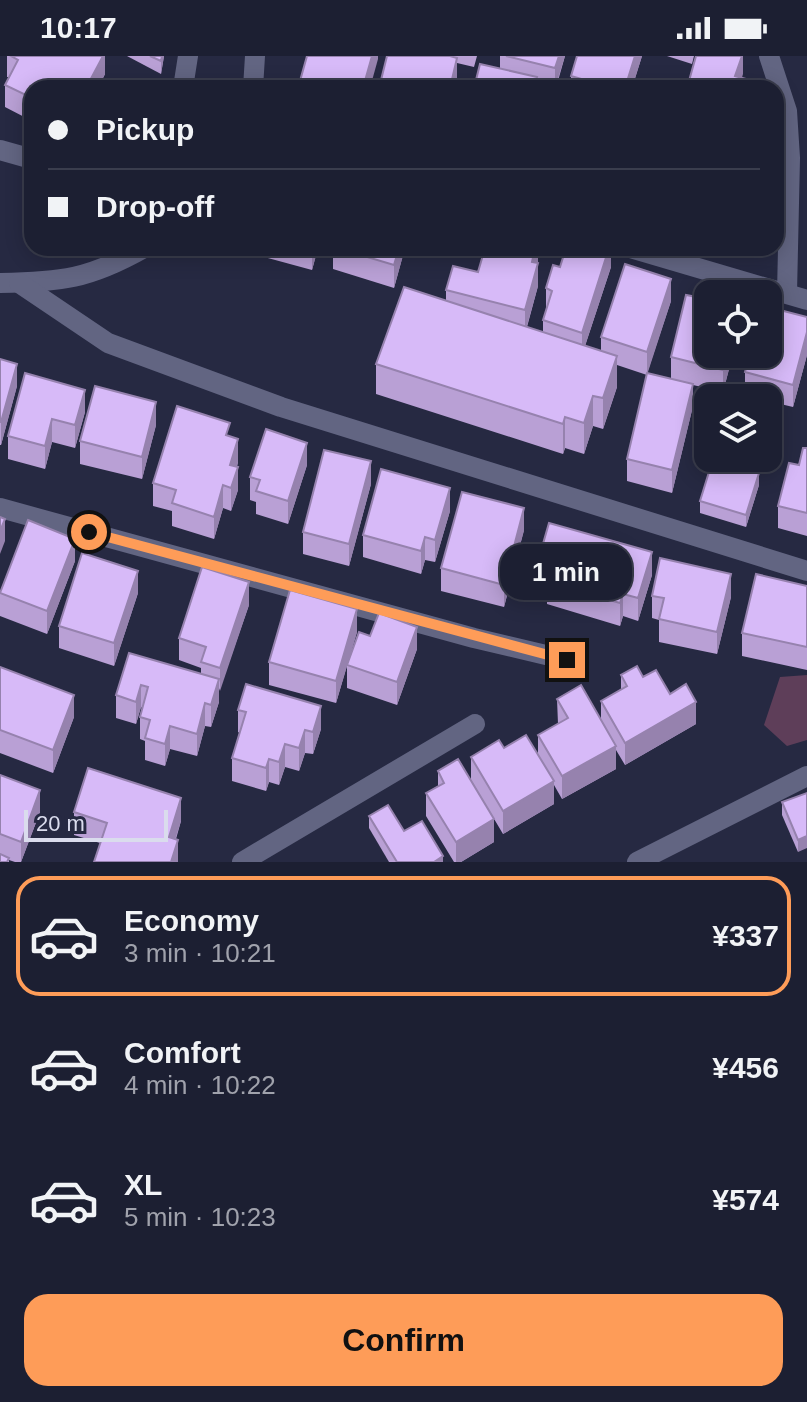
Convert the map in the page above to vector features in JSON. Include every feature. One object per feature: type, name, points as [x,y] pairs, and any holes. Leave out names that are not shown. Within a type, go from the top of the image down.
[{"type":"street","points":[[184,80],[188,56]]},
{"type":"street","points":[[254,80],[255,56]]},
{"type":"street","points":[[769,56],[777,80]]},
{"type":"street","points":[[784,102],[790,158],[787,293]]},
{"type":"street","points":[[0,150],[24,157]]},
{"type":"street","points":[[10,283],[67,281],[110,268],[130,256]]},
{"type":"street","points":[[658,256],[807,300]]},
{"type":"street","points":[[10,283],[108,343],[267,401],[807,571]]},
{"type":"street","points":[[0,508],[567,660]]},
{"type":"street","points":[[242,862],[475,724]]},
{"type":"street","points":[[637,862],[764,794],[807,776]]},
{"type":"shaded area","points":[[807,675],[807,740],[787,746],[764,725],[780,677]]},
{"type":"building","points":[[11,56],[103,56],[90,80],[24,80],[24,94],[5,85],[18,60]]},
{"type":"building","points":[[307,56],[372,56],[365,80],[300,80]]},
{"type":"building","points":[[387,56],[457,58],[452,80],[381,80]]},
{"type":"building","points":[[506,56],[559,56],[555,68]]},
{"type":"building","points":[[577,56],[635,56],[628,80],[585,80],[571,76]]},
{"type":"building","points":[[696,56],[742,56],[735,76],[746,80],[689,80]]},
{"type":"building","points":[[480,64],[537,77],[536,80],[476,80]]},
{"type":"building","points":[[364,256],[397,256],[394,265]]},
{"type":"building","points":[[483,256],[533,256],[532,262],[538,263],[525,310],[446,290],[453,266],[478,272]]},
{"type":"building","points":[[563,256],[606,256],[582,333],[543,320],[552,291],[546,288],[553,265],[560,267]]},
{"type":"building","points":[[625,264],[671,279],[647,352],[601,337]]},
{"type":"building","points":[[404,287],[617,356],[603,398],[593,396],[584,423],[565,417],[563,424],[376,364]]},
{"type":"building","points":[[686,295],[694,296],[694,363],[671,357]]},
{"type":"building","points":[[782,311],[807,317],[807,332],[793,385],[745,372],[746,368],[782,368]]},
{"type":"building","points":[[0,359],[17,364],[1,422],[0,422]]},
{"type":"building","points":[[25,373],[85,390],[75,425],[52,419],[45,446],[8,436]]},
{"type":"building","points":[[647,373],[693,384],[672,470],[627,459]]},
{"type":"building","points":[[95,386],[156,402],[142,457],[80,441]]},
{"type":"building","points":[[177,406],[230,423],[226,435],[238,439],[230,465],[238,467],[231,488],[223,485],[214,517],[172,503],[176,490],[153,483]]},
{"type":"building","points":[[266,429],[307,443],[288,501],[256,491],[260,480],[250,477]]},
{"type":"building","points":[[803,448],[807,448],[807,513],[778,506],[789,463],[799,465]]},
{"type":"building","points":[[324,450],[371,461],[349,544],[303,532]]},
{"type":"building","points":[[381,469],[450,488],[435,540],[425,537],[421,551],[363,535]]},
{"type":"building","points":[[709,472],[759,473],[746,515],[700,501]]},
{"type":"building","points":[[462,492],[524,508],[504,585],[441,568]]},
{"type":"building","points":[[28,520],[75,539],[47,611],[0,593]]},
{"type":"building","points":[[549,523],[652,552],[638,598],[623,594],[620,603],[547,582],[551,572],[536,568]]},
{"type":"building","points":[[82,553],[138,571],[114,643],[59,626]]},
{"type":"building","points":[[660,558],[731,574],[717,632],[659,619],[664,598],[652,596]]},
{"type":"building","points":[[202,567],[249,582],[220,668],[201,662],[206,647],[179,638]]},
{"type":"building","points":[[756,574],[807,586],[807,647],[742,633]]},
{"type":"building","points":[[290,590],[357,609],[336,681],[269,662]]},
{"type":"building","points":[[379,613],[417,627],[397,682],[347,665],[359,632],[370,636]]},
{"type":"building","points":[[129,653],[219,679],[211,705],[205,703],[197,734],[170,726],[165,744],[145,738],[150,720],[140,717],[148,687],[141,685],[136,702],[116,695]]},
{"type":"building","points":[[637,666],[643,677],[656,670],[670,694],[686,684],[696,702],[625,743],[601,701],[627,686],[621,675]]},
{"type":"building","points":[[0,667],[74,695],[53,750],[0,730]]},
{"type":"building","points":[[246,684],[321,706],[313,732],[305,730],[299,748],[285,744],[279,762],[269,759],[266,768],[232,758],[246,712],[238,710]]},
{"type":"building","points":[[581,685],[616,746],[562,776],[538,735],[568,718],[557,699]]},
{"type":"building","points":[[526,735],[554,781],[503,811],[471,757],[499,740],[504,748]]},
{"type":"building","points":[[458,759],[494,819],[456,842],[426,793],[444,783],[438,771]]},
{"type":"building","points":[[88,768],[181,798],[169,837],[178,840],[171,862],[94,862],[107,823],[74,812]]},
{"type":"building","points":[[0,775],[40,790],[21,842],[0,834]]},
{"type":"building","points":[[807,793],[807,836],[798,840],[782,802]]},
{"type":"building","points":[[388,805],[404,831],[422,821],[443,856],[434,862],[397,862],[369,816]]},
{"type":"building","points":[[0,854],[9,858],[7,862],[0,862]]},
{"type":"route","points":[[89,532],[474,638],[567,660]]}]
